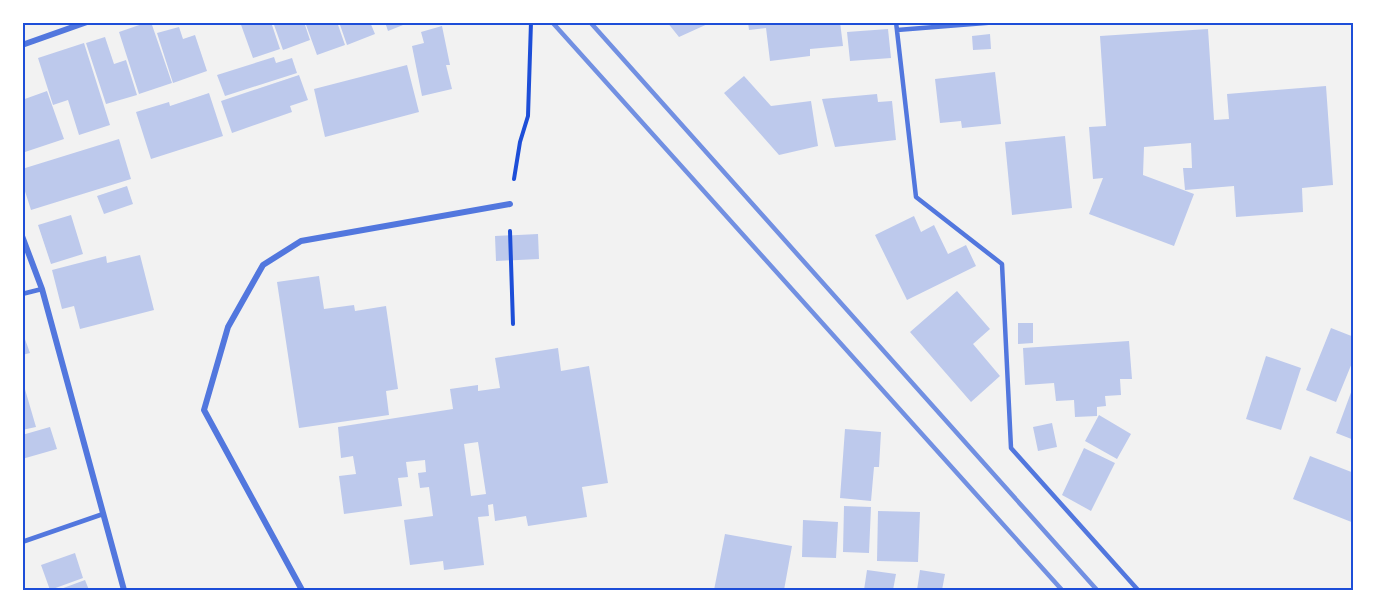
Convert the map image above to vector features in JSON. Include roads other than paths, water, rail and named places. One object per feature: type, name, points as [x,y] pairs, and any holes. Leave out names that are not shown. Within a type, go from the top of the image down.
[{"type":"street","points":[[22,45],[87,22]]},
{"type":"street","points":[[302,591],[204,410],[228,327],[263,265],[301,241],[510,204]]},
{"type":"street","points":[[22,236],[42,289],[124,591]]},
{"type":"lane","points":[[896,22],[916,197],[1002,264],[1011,447],[1138,591]]},
{"type":"lane","points":[[897,30],[998,22]]},
{"type":"lane","points":[[22,294],[42,289]]},
{"type":"lane","points":[[22,543],[103,514]]},
{"type":"railway","points":[[552,22],[1062,590]]},
{"type":"railway","points":[[590,22],[1097,590]]}]
